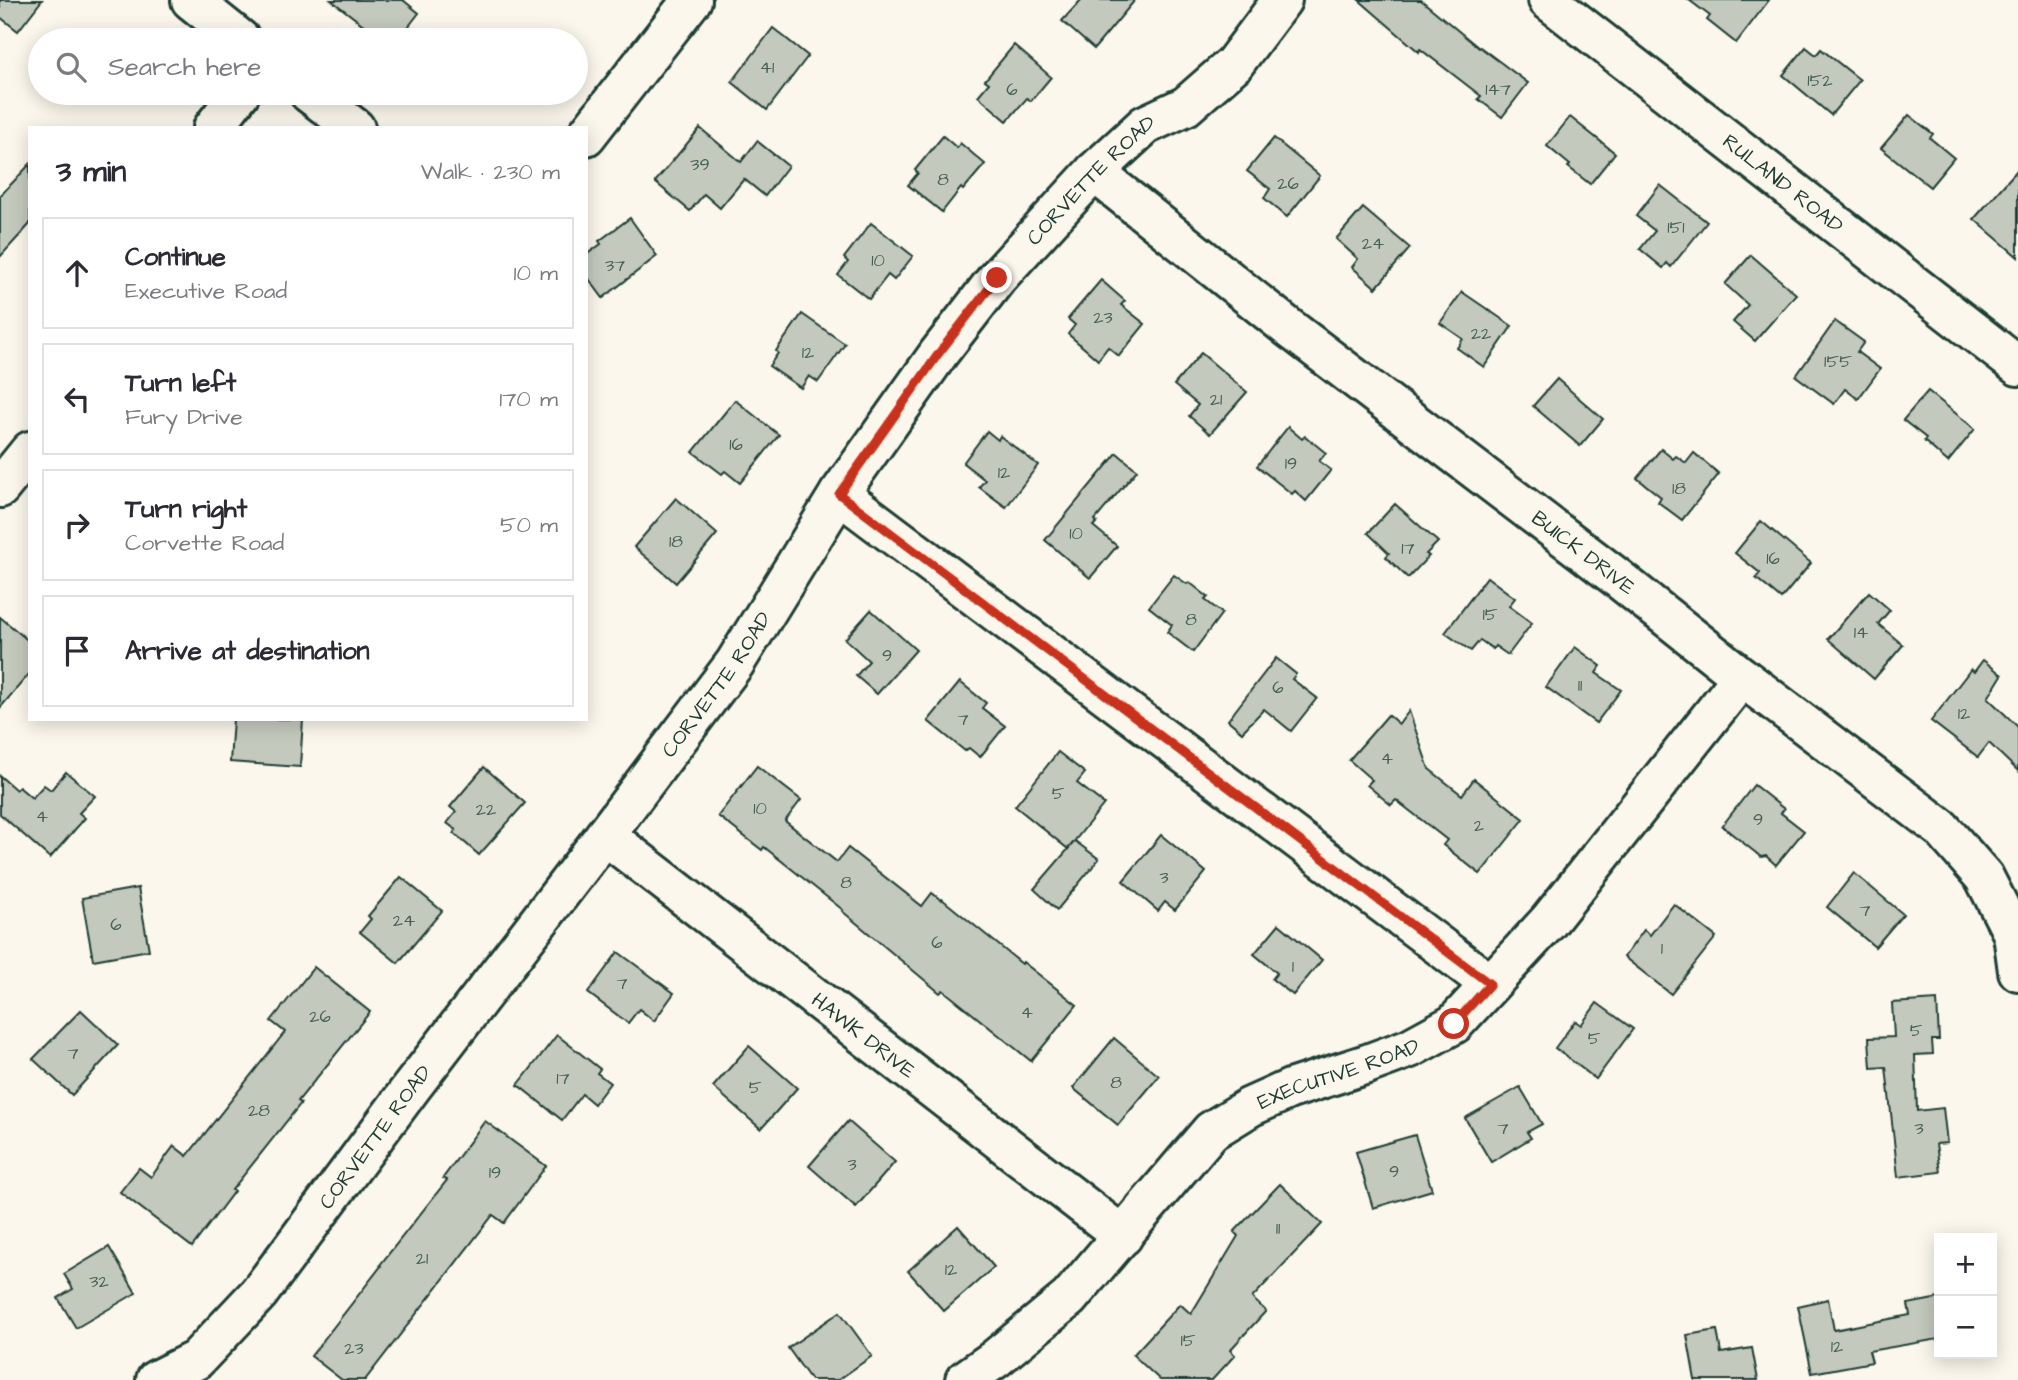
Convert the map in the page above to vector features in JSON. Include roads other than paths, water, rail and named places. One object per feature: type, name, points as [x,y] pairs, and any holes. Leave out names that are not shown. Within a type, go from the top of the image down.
[{"type":"street","points":[[191,0],[227,28]]},
{"type":"street","points":[[588,133],[692,0]]},
{"type":"street","name":"CORVETTE ROAD","points":[[156,1380],[196,1360],[259,1293],[411,1088],[735,663],[839,494],[939,353],[997,278],[1094,172],[1145,125],[1186,106],[1234,64],[1282,0]]},
{"type":"street","name":"RULAND ROAD","points":[[1548,0],[2018,366]]},
{"type":"street","points":[[215,126],[231,105]]},
{"type":"street","points":[[325,105],[352,126]]},
{"type":"street","name":"BUICK DRIVE","points":[[1094,172],[1289,328],[1941,828],[1984,877],[2013,934],[2018,971]]},
{"type":"street","points":[[0,488],[28,453]]},
{"type":"street","points":[[839,494],[1490,984]]},
{"type":"street","name":"EXECUTIVE ROAD","points":[[965,1380],[1069,1298],[1211,1131],[1250,1107],[1290,1089],[1410,1048],[1454,1024],[1549,921],[1742,677]]},
{"type":"street","name":"HAWK DRIVE","points":[[605,835],[1123,1236]]}]
